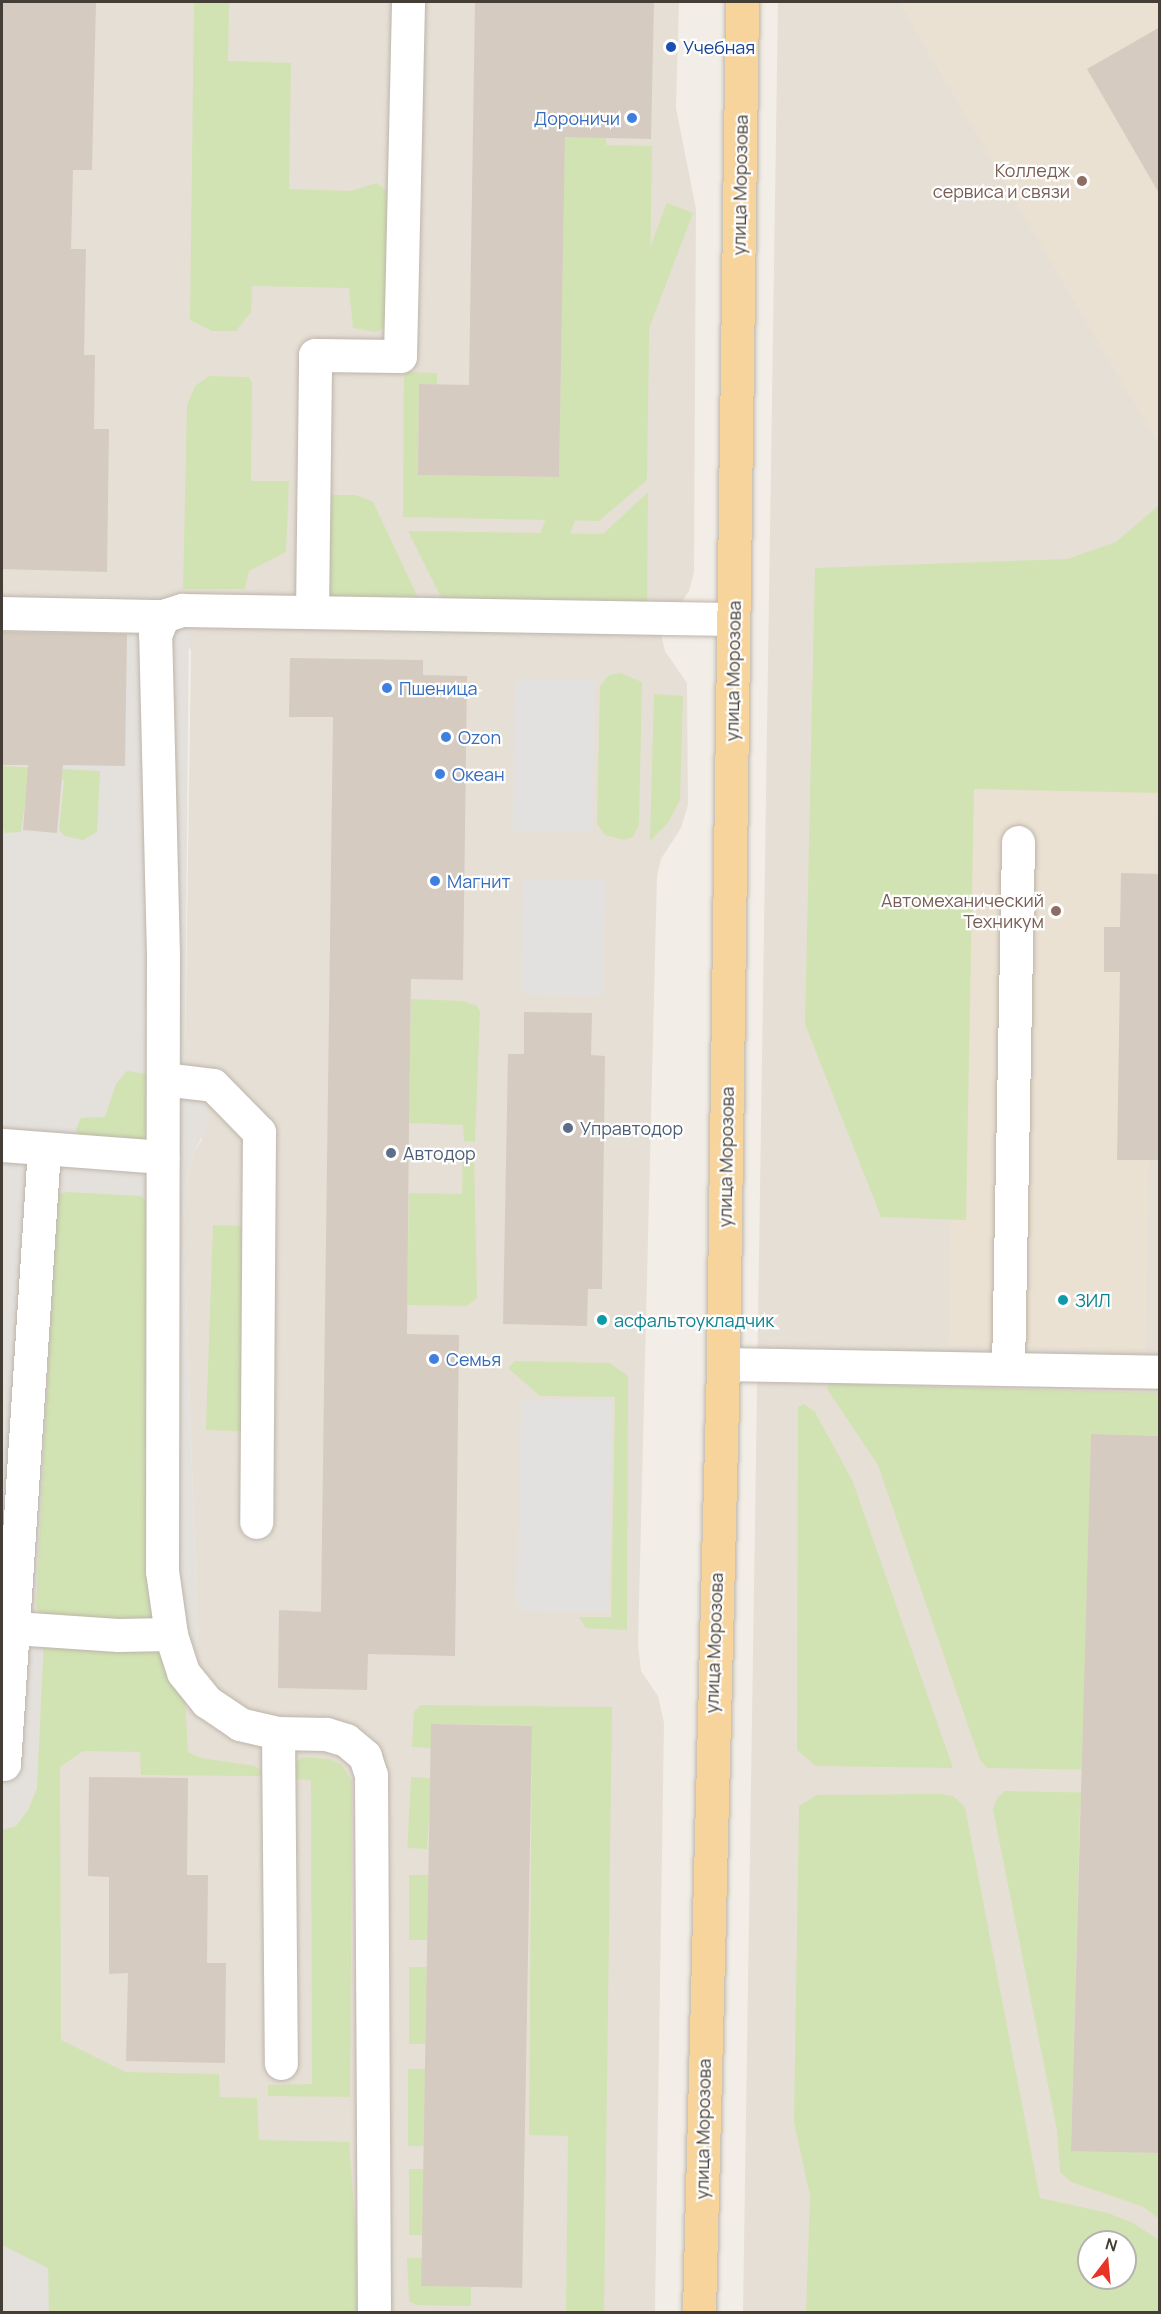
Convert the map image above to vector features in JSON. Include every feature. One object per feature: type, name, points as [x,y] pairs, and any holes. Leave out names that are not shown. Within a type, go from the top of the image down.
[{"type":"main road","name":"улица Морозова","points":[[699,2313],[723,1364],[742,2]]},
{"type":"lane","points":[[312,612],[315,355],[400,356],[408,2]]},
{"type":"lane","points":[[2,613],[163,616],[182,610],[734,619]]},
{"type":"lane","points":[[163,616],[155,635],[164,1079],[162,1571],[171,1634],[183,1672],[207,1702],[240,1724],[278,1733],[326,1734],[346,1740],[365,1756],[371,1775],[374,2313]]},
{"type":"lane","points":[[1008,1369],[1018,842]]},
{"type":"lane","points":[[164,1079],[213,1085],[259,1132],[256,1522]]},
{"type":"lane","points":[[2,1145],[163,1157]]},
{"type":"lane","points":[[4,1764],[44,1149]]},
{"type":"lane","points":[[723,1364],[1160,1372]]},
{"type":"lane","points":[[14,1628],[118,1635],[171,1634]]},
{"type":"lane","points":[[278,1733],[281,2063]]},
{"type":"shaded area","points":[[2,2],[679,2],[676,108],[696,209],[694,572],[689,591],[661,634],[665,651],[687,683],[688,805],[681,828],[661,859],[657,876],[638,1644],[641,1671],[658,1696],[664,1723],[655,2312],[70,2312],[40,1706],[46,1687],[198,1645],[184,1230],[186,1183],[193,1155],[202,1139],[194,1086],[185,1065],[191,651],[165,598],[2,597]]},
{"type":"shaded area","points":[[778,2],[1159,2],[1159,2312],[743,2312]]},
{"type":"shaded area","name":"Колледж сервиса и связи","points":[[899,2],[1159,2],[1159,444],[1109,361]]},
{"type":"shaded area","name":"Автомеханический Техникум","points":[[962,590],[1159,593],[1146,1349],[949,1346]]},
{"type":"shaded area","points":[[2,597],[165,598],[189,620],[185,1065],[194,1086],[207,1100],[209,1122],[193,1155],[186,1183],[184,1230],[198,1645],[179,1667],[46,1687],[40,1706],[42,1770],[28,1819],[2,1838]]},
{"type":"shaded area","points":[[515,679],[595,680],[592,832],[512,831]]},
{"type":"shaded area","points":[[523,879],[605,880],[603,995],[521,994]]},
{"type":"shaded area","points":[[521,1399],[612,1401],[608,1612],[517,1610]]},
{"type":"shaded area","points":[[2,2131],[70,2312],[2,2312]]},
{"type":"green space","points":[[194,2],[229,2],[228,61],[291,63],[289,189],[351,191],[377,183],[390,194],[387,324],[383,329],[375,332],[353,328],[349,288],[252,286],[251,312],[236,331],[212,331],[190,320]]},
{"type":"green space","points":[[567,2],[610,2],[606,145],[652,146],[647,480],[599,521],[403,517],[404,372],[437,373],[437,384],[419,384],[418,475],[559,477]]},
{"type":"green space","points":[[667,203],[693,213],[563,551],[537,541]]},
{"type":"green space","points":[[209,376],[249,377],[252,382],[251,481],[289,481],[286,552],[249,571],[245,589],[183,589],[187,405],[195,386]]},
{"type":"green space","points":[[648,492],[647,610],[446,607],[408,531],[603,534]]},
{"type":"green space","points":[[333,495],[356,495],[373,502],[422,606],[325,605],[325,500]]},
{"type":"green space","points":[[1159,505],[1159,793],[974,789],[966,1220],[881,1217],[805,1024],[815,568],[1067,559],[1116,542]]},
{"type":"green space","points":[[620,673],[642,682],[639,825],[633,837],[624,840],[605,835],[597,824],[600,686],[609,675]]},
{"type":"green space","points":[[654,694],[683,696],[680,800],[668,823],[650,841]]},
{"type":"green space","points":[[2,766],[100,771],[97,832],[83,840],[65,836],[59,831],[64,780],[28,780],[21,832],[5,833],[2,826]]},
{"type":"green space","points":[[411,999],[462,1001],[477,1006],[480,1012],[475,1142],[464,1141],[463,1125],[409,1123]]},
{"type":"green space","points":[[127,1071],[152,1075],[150,1127],[145,1138],[138,1144],[80,1140],[76,1129],[81,1118],[105,1117],[116,1084]]},
{"type":"green space","points":[[474,1154],[477,1298],[467,1306],[407,1305],[409,1193],[462,1194],[463,1155]]},
{"type":"green space","points":[[67,1192],[141,1196],[153,1208],[157,1624],[41,1615],[36,1607],[57,1194]]},
{"type":"green space","points":[[213,1225],[250,1226],[243,1431],[206,1430]]},
{"type":"green space","points":[[515,1361],[610,1363],[628,1376],[627,1630],[586,1628],[579,1617],[611,1617],[615,1397],[540,1396],[508,1368]]},
{"type":"green space","points":[[830,1380],[860,1380],[870,1385],[1159,1393],[1159,1436],[1091,1434],[1083,1753],[1159,1771],[987,1768],[980,1760],[878,1465],[827,1389]]},
{"type":"green space","points":[[804,1404],[815,1412],[853,1482],[953,1768],[816,1766],[797,1750],[798,1407]]},
{"type":"green space","points":[[44,1637],[168,1643],[184,1681],[188,1752],[201,1758],[255,1766],[267,1776],[141,1775],[140,1752],[83,1751],[60,1767],[61,2040],[125,2072],[219,2074],[220,2097],[257,2098],[259,2140],[349,2142],[362,2312],[49,2312],[48,2268],[2,2245],[2,1830],[16,1826],[28,1810],[37,1788]]},
{"type":"green space","points":[[421,1705],[612,1707],[604,2312],[566,2312],[568,2136],[529,2135],[532,1725],[431,1724],[431,1748],[412,1747],[414,1712]]},
{"type":"green space","points":[[302,1757],[329,1759],[341,1764],[352,1781],[350,2097],[268,2096],[268,2085],[312,2084],[311,1780],[293,1779],[292,1765]]},
{"type":"green space","points":[[411,1777],[431,1778],[427,1849],[407,1848]]},
{"type":"green space","points":[[1005,1791],[1159,1794],[1159,1808],[1080,1806],[1071,2150],[1159,2153],[1159,2219],[1144,2207],[1071,2182],[1060,2172],[1057,2130],[993,1810],[997,1798]]},
{"type":"green space","points":[[941,1794],[953,1796],[965,1807],[1040,2198],[1108,2213],[1133,2223],[1159,2240],[1159,2312],[806,2312],[810,2196],[794,2122],[799,1806],[817,1795]]},
{"type":"green space","points":[[409,1875],[430,1875],[430,1940],[409,1940]]},
{"type":"green space","points":[[409,1967],[429,1967],[429,2044],[409,2044]]},
{"type":"green space","points":[[408,2069],[429,2069],[429,2146],[408,2146]]},
{"type":"green space","points":[[409,2169],[428,2169],[428,2235],[409,2235]]},
{"type":"green space","points":[[407,2258],[428,2258],[428,2286],[471,2286],[471,2306],[416,2305],[409,2301]]},
{"type":"building","points":[[2,2],[96,2],[92,170],[73,170],[71,249],[86,249],[84,355],[95,355],[94,429],[109,429],[107,572],[2,569]]},
{"type":"building","points":[[475,2],[654,2],[651,139],[565,137],[559,477],[418,475],[419,384],[469,385]]},
{"type":"building","points":[[1160,27],[1160,195],[1087,69]]},
{"type":"building","points":[[2,632],[127,634],[125,766],[63,765],[57,833],[23,830],[28,765],[2,765]]},
{"type":"building","points":[[290,658],[423,660],[423,675],[467,676],[463,980],[411,979],[409,1123],[407,1334],[459,1335],[455,1656],[368,1654],[367,1690],[278,1688],[279,1610],[321,1612],[333,717],[289,717]]},
{"type":"building","points":[[1121,873],[1160,874],[1160,1160],[1117,1160],[1120,972],[1104,972],[1104,927],[1120,927]]},
{"type":"building","points":[[524,1012],[592,1013],[591,1055],[605,1056],[602,1289],[588,1289],[587,1326],[503,1324],[508,1054],[524,1054]]},
{"type":"building","points":[[1091,1434],[1160,1436],[1160,2153],[1071,2151]]},
{"type":"building","points":[[431,1724],[532,1726],[522,2288],[421,2286]]},
{"type":"building","points":[[89,1777],[188,1778],[187,1875],[208,1875],[207,1963],[226,1963],[225,2063],[126,2061],[128,1973],[109,1974],[109,1877],[88,1876]]},
{"type":"place","name":"Учебная","points":[[671,47]]},
{"type":"place","name":"Дороничи","points":[[632,118]]},
{"type":"place","name":"Колледж сервиса и связи","points":[[1082,181]]},
{"type":"place","name":"Пшеница","points":[[387,688]]},
{"type":"place","name":"Ozon","points":[[446,737]]},
{"type":"place","name":"Океан","points":[[440,774]]},
{"type":"place","name":"Магнит","points":[[435,881]]},
{"type":"place","name":"Автомеханический Техникум","points":[[1056,911]]},
{"type":"place","name":"Управтодор","points":[[568,1128]]},
{"type":"place","name":"Автодор","points":[[391,1153]]},
{"type":"place","name":"ЗИЛ","points":[[1063,1300]]},
{"type":"place","name":"асфальтоукладчик","points":[[602,1320]]},
{"type":"place","name":"Семья","points":[[434,1359]]}]
